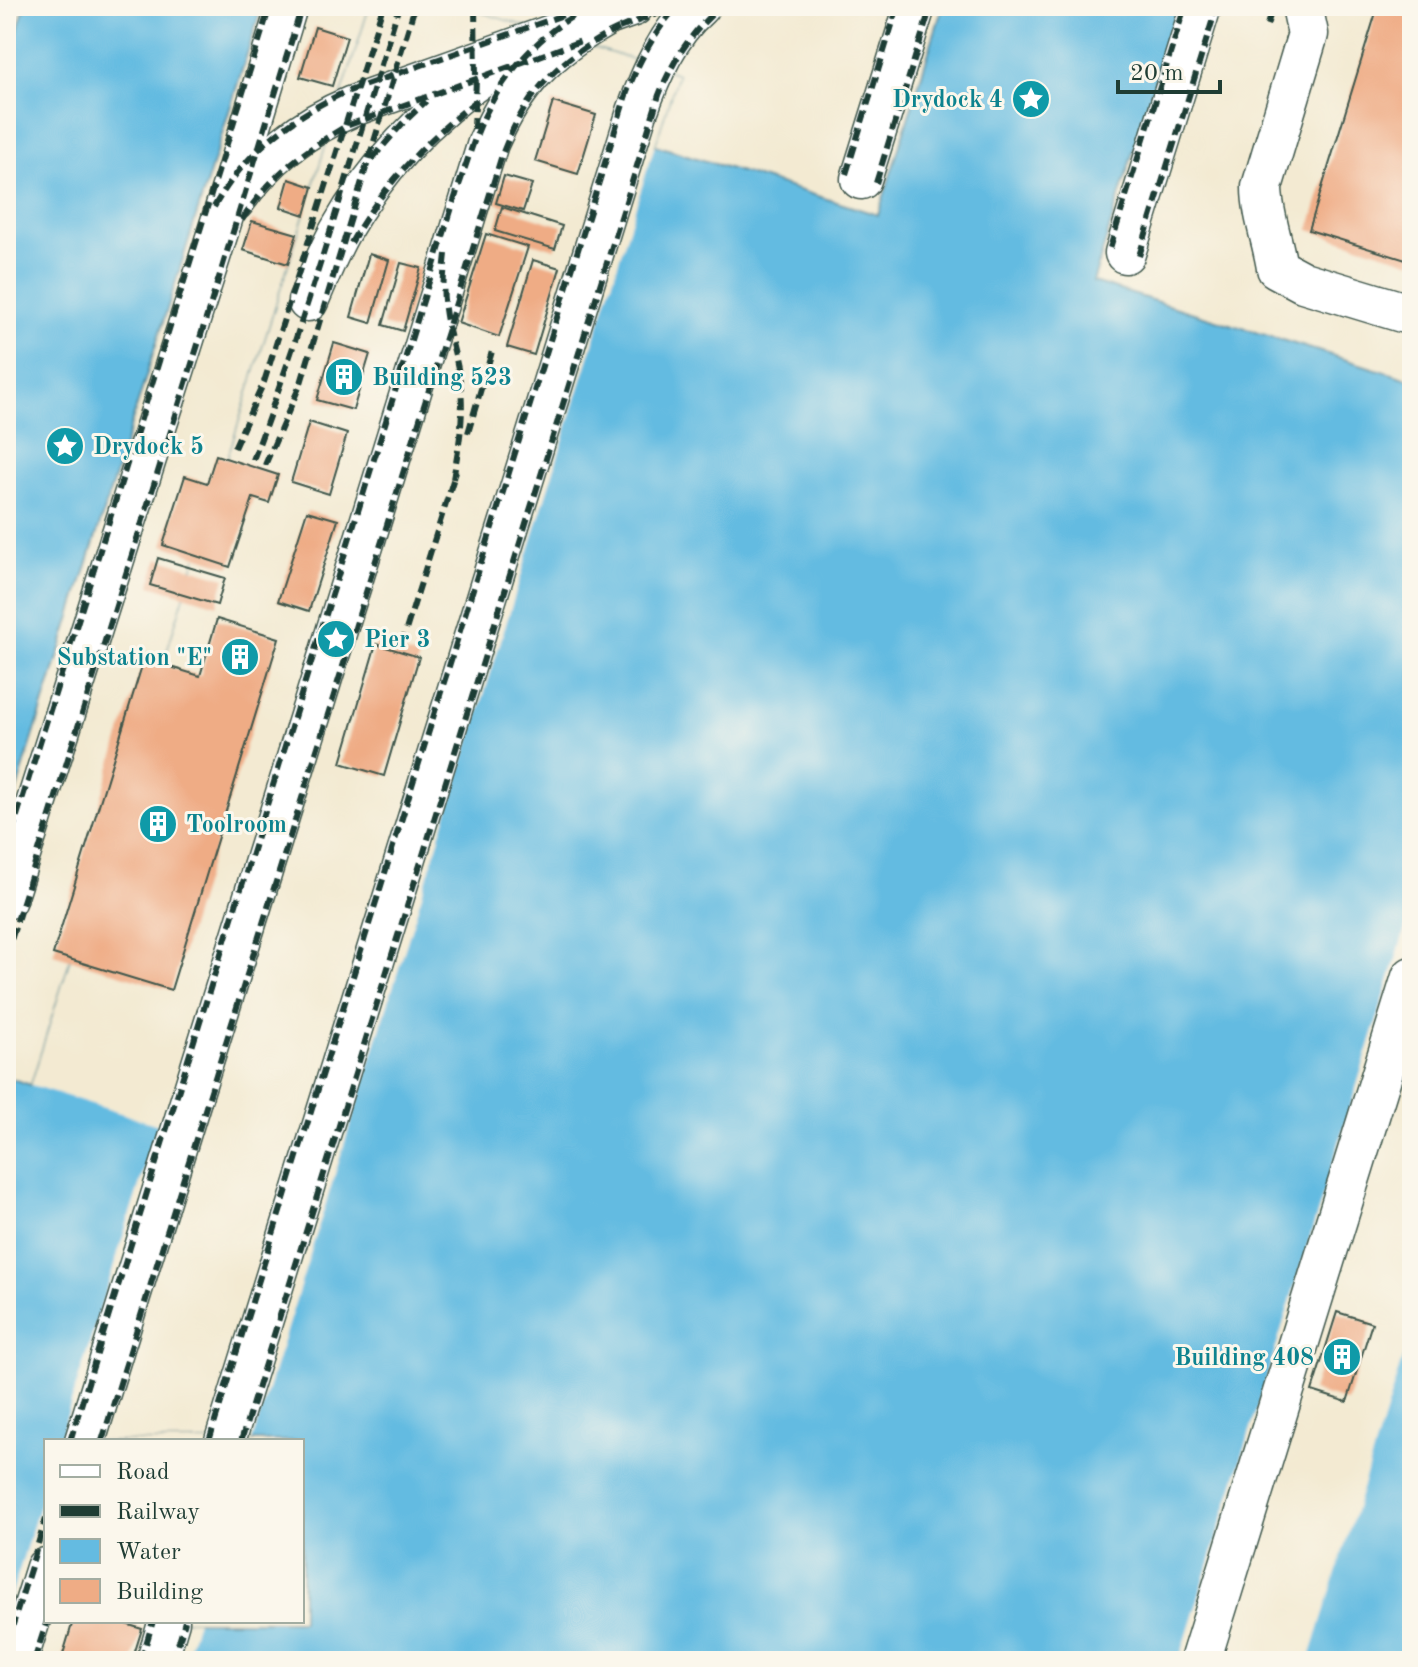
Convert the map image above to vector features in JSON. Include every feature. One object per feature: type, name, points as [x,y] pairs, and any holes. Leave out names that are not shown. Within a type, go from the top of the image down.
[{"type":"lane","points":[[6,899],[287,6]]},
{"type":"lane","points":[[226,1439],[637,112],[657,63],[671,39],[699,6]]},
{"type":"lane","points":[[861,179],[915,6]]},
{"type":"lane","points":[[1125,253],[1201,6]]},
{"type":"lane","points":[[1302,6],[1308,34],[1262,187],[1262,204],[1277,268],[1303,282],[1412,315]]},
{"type":"lane","points":[[219,225],[233,201],[258,170],[312,125],[353,106],[602,17]]},
{"type":"lane","points":[[308,301],[325,260],[354,209],[390,159],[425,122],[466,86],[500,63],[527,48],[602,17]]},
{"type":"lane","points":[[86,1439],[488,143],[510,99],[537,65],[580,30],[602,17]]},
{"type":"lane","points":[[1200,1661],[1412,977]]},
{"type":"lane","points":[[17,1661],[44,1574]]},
{"type":"lane","points":[[157,1661],[168,1623]]},
{"type":"water","name":"Drydock 5","points":[[25,6],[262,6],[6,824],[6,69]]},
{"type":"water","points":[[370,6],[459,6],[677,74],[655,145],[878,215],[943,6],[1178,6],[1093,282],[1412,380],[1412,1661],[6,1661],[6,1077],[31,1085]]},
{"type":"pier","name":"Pier 3","points":[[370,6],[459,6],[677,74],[253,1439],[60,1439],[158,1125],[31,1085]]},
{"type":"pier","points":[[1412,907],[1412,1327],[1309,1661],[1179,1661]]},
{"type":"pier","points":[[44,1490],[44,1623],[196,1623],[184,1661],[6,1661],[6,1612]]},
{"type":"building","points":[[1378,6],[1412,6],[1412,262],[1309,230]]},
{"type":"building","points":[[315,27],[347,37],[332,86],[300,77]]},
{"type":"building","points":[[553,102],[596,115],[578,174],[535,161]]},
{"type":"building","points":[[504,176],[532,184],[523,211],[496,203]]},
{"type":"building","points":[[289,179],[313,187],[305,215],[281,207]]},
{"type":"building","points":[[502,207],[562,226],[555,249],[495,231]]},
{"type":"building","points":[[252,221],[297,234],[288,264],[243,250]]},
{"type":"building","points":[[486,234],[528,247],[499,337],[458,323]]},
{"type":"building","points":[[369,254],[389,260],[371,323],[351,317]]},
{"type":"building","points":[[533,260],[560,268],[534,355],[507,347]]},
{"type":"building","points":[[401,263],[421,268],[403,331],[383,325]]},
{"type":"building","name":"Building 523","points":[[334,343],[370,354],[353,410],[317,400]]},
{"type":"building","points":[[309,422],[347,434],[329,494],[291,482]]},
{"type":"building","points":[[216,455],[278,475],[269,503],[253,498],[230,567],[163,545],[185,476],[207,483]]},
{"type":"building","points":[[307,511],[338,520],[309,611],[278,601]]},
{"type":"building","points":[[158,558],[225,578],[217,605],[150,585]]},
{"type":"building","name":"Toolroom","points":[[217,619],[279,638],[171,990],[53,954],[144,659],[200,676]]},
{"type":"building","points":[[376,644],[419,657],[384,776],[341,763]]},
{"type":"building","name":"Building 408","points":[[1337,1312],[1372,1323],[1347,1402],[1312,1391]]},
{"type":"building","points":[[72,1623],[122,1623],[142,1629],[132,1661],[61,1661]]},
{"type":"railway","points":[[6,33],[14,6]]},
{"type":"railway","points":[[6,851],[270,6]]},
{"type":"railway","points":[[6,956],[302,6]]},
{"type":"railway","points":[[234,448],[264,382],[383,6]]},
{"type":"railway","points":[[253,460],[311,291],[399,6]]},
{"type":"railway","points":[[265,465],[301,383],[415,6]]},
{"type":"railway","points":[[474,129],[475,6]]},
{"type":"railway","points":[[71,1439],[474,141],[505,80],[530,50],[560,25],[593,6]]},
{"type":"railway","points":[[210,1439],[625,98],[646,50],[677,6]]},
{"type":"railway","points":[[242,1439],[659,95],[684,47],[721,6]]},
{"type":"railway","points":[[846,174],[898,6]]},
{"type":"railway","points":[[876,183],[931,6]]},
{"type":"railway","points":[[1110,248],[1185,6]]},
{"type":"railway","points":[[1139,256],[1217,6]]},
{"type":"railway","points":[[1267,25],[1273,6]]},
{"type":"railway","points":[[619,28],[675,7]]},
{"type":"railway","points":[[214,207],[254,154],[286,127],[323,103],[343,93],[566,14]]},
{"type":"railway","points":[[103,1439],[502,155],[523,111],[550,76],[585,48],[627,25]]},
{"type":"railway","points":[[242,220],[264,190],[288,166],[346,126],[581,41]]},
{"type":"railway","points":[[351,243],[377,202],[408,164],[442,129],[480,98]]},
{"type":"railway","points":[[372,159],[426,101]]},
{"type":"railway","points":[[446,254],[444,302],[459,372],[462,406],[453,479]]},
{"type":"railway","points":[[468,433],[493,348]]},
{"type":"railway","points":[[401,646],[456,471]]},
{"type":"railway","points":[[6,1647],[44,1524]]},
{"type":"railway","points":[[34,1661],[46,1623]]},
{"type":"railway","points":[[141,1661],[152,1623]]},
{"type":"railway","points":[[173,1661],[184,1623]]},
{"type":"place","name":"Drydock 4","points":[[1031,99]]},
{"type":"place","name":"Building 523","points":[[344,377]]},
{"type":"place","name":"Drydock 5","points":[[65,446]]},
{"type":"place","name":"Pier 3","points":[[336,639]]},
{"type":"place","name":"Substation \"E\"","points":[[240,657]]},
{"type":"place","name":"Toolroom","points":[[158,824]]},
{"type":"place","name":"Building 408","points":[[1342,1357]]}]
